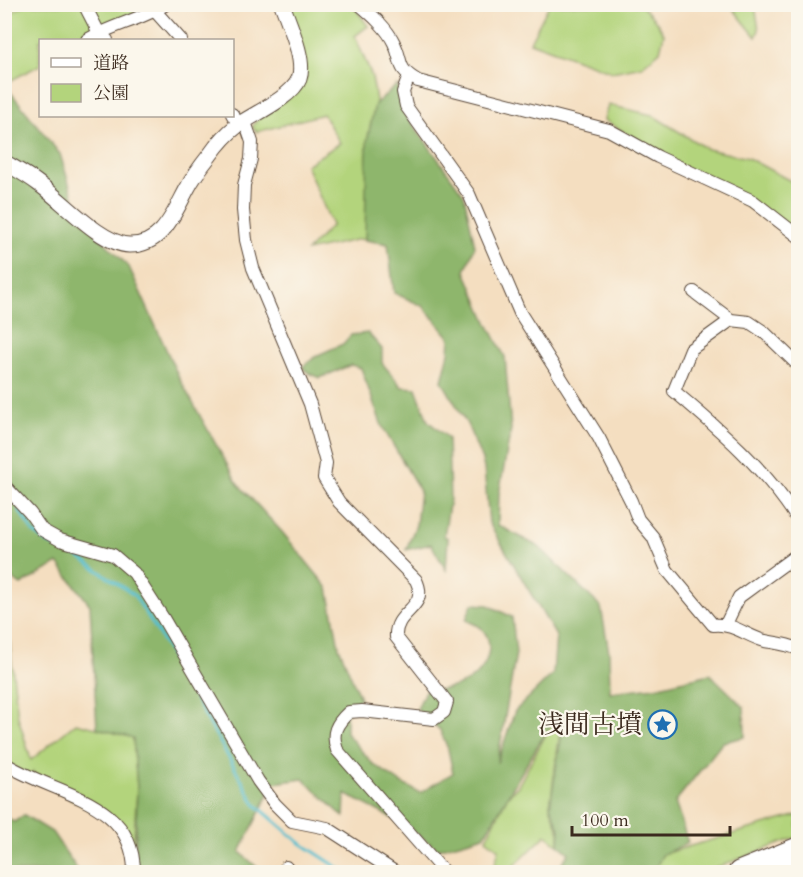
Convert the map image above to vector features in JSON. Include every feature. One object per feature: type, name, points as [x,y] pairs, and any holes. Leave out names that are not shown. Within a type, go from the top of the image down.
[{"type":"highway","points":[[739,873],[798,848]]},
{"type":"highway","points":[[787,873],[798,868]]},
{"type":"street","points":[[84,4],[103,37],[161,8],[180,39]]},
{"type":"street","points":[[4,162],[38,183],[99,233],[115,243],[130,245],[145,242],[159,234],[171,220],[189,186],[210,154],[239,120],[291,91],[298,82],[301,72],[300,57],[282,4]]},
{"type":"street","points":[[359,4],[375,18],[394,41],[403,71],[418,81],[609,130],[658,157],[753,201],[798,236]]},
{"type":"street","points":[[410,76],[404,92],[406,106],[469,194],[520,313],[599,438],[632,501],[638,519],[653,537],[667,570],[713,625],[726,624],[763,640],[788,644],[798,649]]},
{"type":"street","points":[[239,120],[252,142],[251,159],[244,185],[243,210],[246,240],[253,268],[310,404],[326,463],[324,478],[339,502],[416,580],[421,590],[419,600],[406,612],[395,629],[396,637],[447,702],[444,712],[434,718],[362,711],[349,712],[335,727],[334,740],[337,750],[444,873]]},
{"type":"street","points":[[694,292],[731,320],[749,322],[764,332],[798,365]]},
{"type":"street","points":[[731,320],[691,349],[674,391],[713,424],[782,494],[798,520]]},
{"type":"street","points":[[4,485],[30,513],[42,531],[60,540],[113,555],[134,573],[163,618],[258,781],[275,804],[292,821],[327,828],[395,873]]},
{"type":"street","points":[[726,624],[739,597],[798,554]]},
{"type":"street","points":[[4,763],[101,809],[124,831],[134,855],[134,873]]},
{"type":"green space","points":[[25,5],[149,5],[87,39],[39,39],[39,66],[4,84],[4,16]]},
{"type":"green space","points":[[284,5],[353,5],[368,26],[355,36],[372,77],[376,100],[365,240],[360,239],[307,251],[332,225],[306,165],[340,143],[323,114],[257,132],[252,127],[265,108],[303,79]]},
{"type":"green space","points":[[549,5],[641,5],[656,21],[664,34],[660,51],[642,66],[612,72],[530,42]]},
{"type":"green space","points":[[730,5],[755,6],[759,30],[756,37]]},
{"type":"green space","points":[[4,84],[60,154],[79,216],[129,267],[179,378],[238,484],[282,532],[328,588],[339,647],[360,698],[346,715],[346,733],[373,764],[420,793],[453,773],[448,749],[440,730],[417,709],[425,691],[461,685],[477,675],[488,656],[486,635],[481,628],[466,620],[472,604],[488,605],[512,617],[516,653],[497,763],[515,711],[553,674],[556,636],[489,523],[482,460],[467,424],[442,381],[450,338],[423,306],[394,293],[388,244],[365,240],[367,141],[375,104],[397,85],[404,112],[464,195],[475,246],[465,271],[505,357],[511,429],[499,494],[498,525],[539,547],[601,607],[609,652],[610,692],[655,687],[710,674],[744,707],[745,737],[723,742],[675,802],[688,843],[663,854],[653,872],[563,872],[560,866],[569,853],[559,845],[560,829],[550,806],[564,718],[557,713],[484,836],[438,849],[400,822],[345,794],[344,817],[303,779],[274,783],[240,852],[262,872],[135,872],[137,787],[133,738],[97,728],[90,605],[58,563],[21,585],[5,574]]},
{"type":"green space","points":[[608,105],[652,115],[707,149],[748,158],[798,185],[798,237],[604,120]]},
{"type":"green space","points":[[368,333],[382,349],[382,363],[402,387],[416,388],[428,421],[448,438],[450,499],[444,536],[448,538],[446,570],[431,544],[406,550],[416,525],[420,491],[382,426],[361,368],[351,365],[320,378],[310,374],[302,367],[318,355],[343,344],[351,335]]},
{"type":"green space","points":[[9,638],[18,717],[31,760],[76,723],[133,737],[137,787],[133,853],[123,830],[35,777],[33,771],[32,778],[5,762],[4,641]]},
{"type":"green space","points":[[557,714],[562,717],[550,806],[559,830],[559,845],[546,835],[508,872],[494,868],[499,849],[486,839],[508,796],[518,786]]},
{"type":"green space","points":[[24,815],[52,832],[79,872],[5,872],[5,816],[14,822]]},
{"type":"green space","points":[[798,815],[798,837],[704,872],[653,872],[663,854]]},
{"type":"waterway","points":[[19,510],[33,532],[48,543],[76,555],[134,595],[156,629],[255,804],[299,842],[345,872]]},
{"type":"place","name":"浅間古墳","points":[[663,724]]}]
